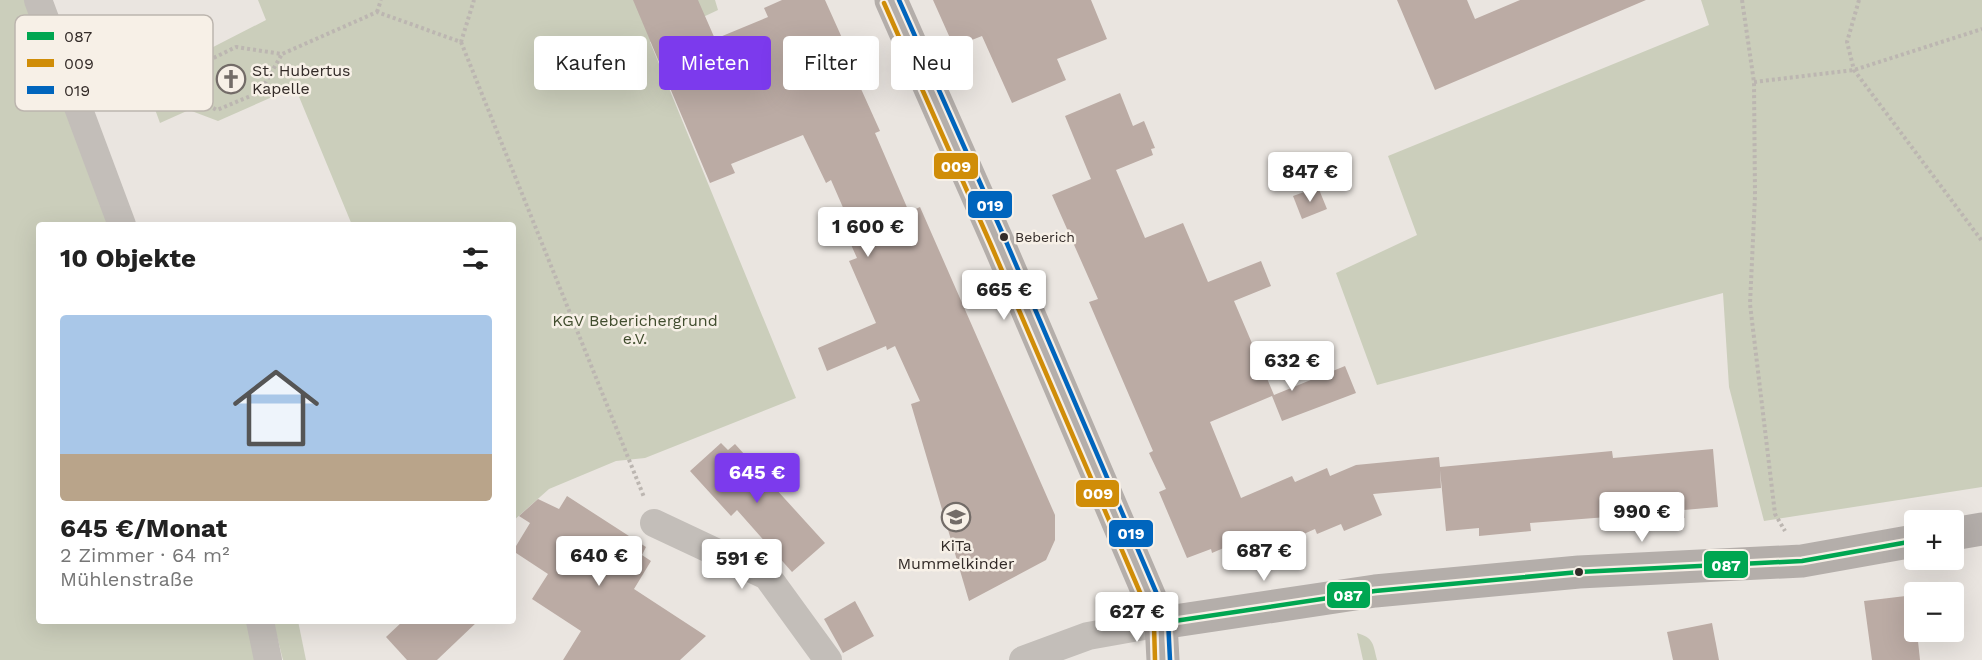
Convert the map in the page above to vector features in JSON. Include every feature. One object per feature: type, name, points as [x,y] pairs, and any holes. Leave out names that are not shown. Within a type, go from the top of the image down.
[{"type":"street","points":[[38,0],[44,15]]},
{"type":"street","points":[[891,0],[998,242],[1161,623],[1163,660]]},
{"type":"street","points":[[79,111],[121,222]]},
{"type":"street","points":[[654,524],[767,576],[828,660]]},
{"type":"street","points":[[1964,532],[1982,529]]},
{"type":"street","points":[[1023,660],[1088,636],[1385,590],[1579,572],[1802,561],[1904,543]]},
{"type":"street","points":[[261,624],[268,660]]},
{"type":"path","points":[[377,12],[381,0]]},
{"type":"path","points":[[474,0],[460,42],[654,524]]},
{"type":"path","points":[[1742,0],[1754,82],[1755,196],[1750,304],[1775,514],[1802,561]]},
{"type":"path","points":[[1859,0],[1847,42],[1854,70],[1982,241]]},
{"type":"path","points":[[213,58],[236,47],[282,54],[377,12],[460,42]]},
{"type":"path","points":[[1754,82],[1854,70],[1982,29]]},
{"type":"path","points":[[213,108],[217,110],[260,92],[282,54]]},
{"type":"green space","points":[[0,0],[27,0],[33,15],[15,15],[15,111],[71,111],[115,222],[36,222],[36,624],[252,624],[261,660],[0,660]]},
{"type":"green space","name":"KGV Beberichergrund e.V.","points":[[258,0],[715,0],[718,10],[650,42],[659,64],[659,90],[670,90],[796,398],[645,458],[616,461],[549,489],[516,518],[516,222],[351,222],[295,87],[218,121],[192,111],[213,111],[213,47],[266,20]]},
{"type":"green space","points":[[1701,0],[1982,0],[1982,487],[1764,521],[1729,387],[1723,293],[1377,385],[1336,273],[1417,235],[1388,156],[1709,25]]},
{"type":"green space","name":"KGV Beberichergrund e.V.","points":[[156,111],[187,111],[160,123]]},
{"type":"green space","points":[[274,624],[299,624],[306,660],[283,660]]},
{"type":"green space","points":[[1357,633],[1372,642],[1377,660],[1363,660]]},
{"type":"building","points":[[633,0],[698,0],[714,36],[659,36],[659,62]]},
{"type":"building","points":[[782,0],[825,0],[841,36],[783,36],[783,90],[862,90],[880,131],[875,133],[909,212],[920,207],[1055,515],[1055,540],[1046,560],[969,601],[911,404],[920,401],[895,346],[887,350],[886,346],[827,371],[818,348],[876,323],[849,261],[857,258],[848,238],[855,235],[831,180],[826,183],[803,135],[731,164],[735,173],[710,183],[671,90],[771,90],[771,36],[722,36],[768,17],[764,8]]},
{"type":"building","points":[[933,0],[1091,0],[1107,39],[1057,59],[1066,80],[1012,103],[982,36],[973,40],[973,36],[949,36]]},
{"type":"building","points":[[1397,0],[1467,0],[1475,19],[1520,0],[1646,0],[1435,90]]},
{"type":"building","points":[[1120,93],[1133,126],[1144,121],[1155,148],[1151,149],[1153,155],[1116,170],[1145,238],[1183,223],[1208,282],[1261,261],[1271,286],[1234,301],[1274,395],[1345,366],[1356,393],[1282,421],[1272,396],[1210,422],[1241,498],[1292,476],[1295,482],[1327,468],[1330,476],[1356,465],[1439,457],[1440,467],[1612,451],[1613,458],[1713,449],[1718,507],[1684,510],[1685,518],[1634,522],[1633,515],[1530,523],[1531,531],[1479,536],[1479,528],[1446,531],[1440,470],[1441,488],[1373,494],[1382,515],[1344,531],[1341,524],[1317,534],[1315,529],[1281,544],[1277,536],[1260,543],[1256,534],[1212,553],[1211,549],[1187,558],[1159,492],[1166,489],[1149,453],[1153,451],[1089,302],[1098,299],[1052,195],[1091,179],[1065,116]]},
{"type":"building","points":[[1318,187],[1327,209],[1302,219],[1293,196]]},
{"type":"building","points":[[721,443],[728,450],[735,444],[825,543],[792,572],[737,510],[731,516],[690,471]]},
{"type":"building","points":[[567,496],[646,547],[642,555],[651,561],[634,589],[706,636],[680,660],[563,660],[581,631],[532,599],[548,574],[516,553],[516,546],[530,523],[519,516],[538,499],[559,509]]},
{"type":"building","points":[[1904,596],[1904,642],[1918,642],[1920,660],[1872,660],[1864,601]]},
{"type":"building","points":[[855,601],[874,636],[843,653],[824,619]]},
{"type":"building","points":[[1712,623],[1719,660],[1673,660],[1667,632]]},
{"type":"building","points":[[400,624],[475,624],[437,660],[407,660],[386,637]]},
{"type":"transit line","name":"019","points":[[899,0],[1005,239],[1168,620],[1170,660]]},
{"type":"transit line","name":"009","points":[[884,3],[1154,625],[1155,660]]},
{"type":"transit line","name":"087","points":[[1161,623],[1375,591],[1579,572],[1802,561],[1904,543]]},
{"type":"place","name":"St. Hubertus Kapelle","points":[[231,79]]},
{"type":"place","name":"Beberich","points":[[1004,237]]},
{"type":"place","name":"KiTa Mummelkinder","points":[[956,517]]}]
